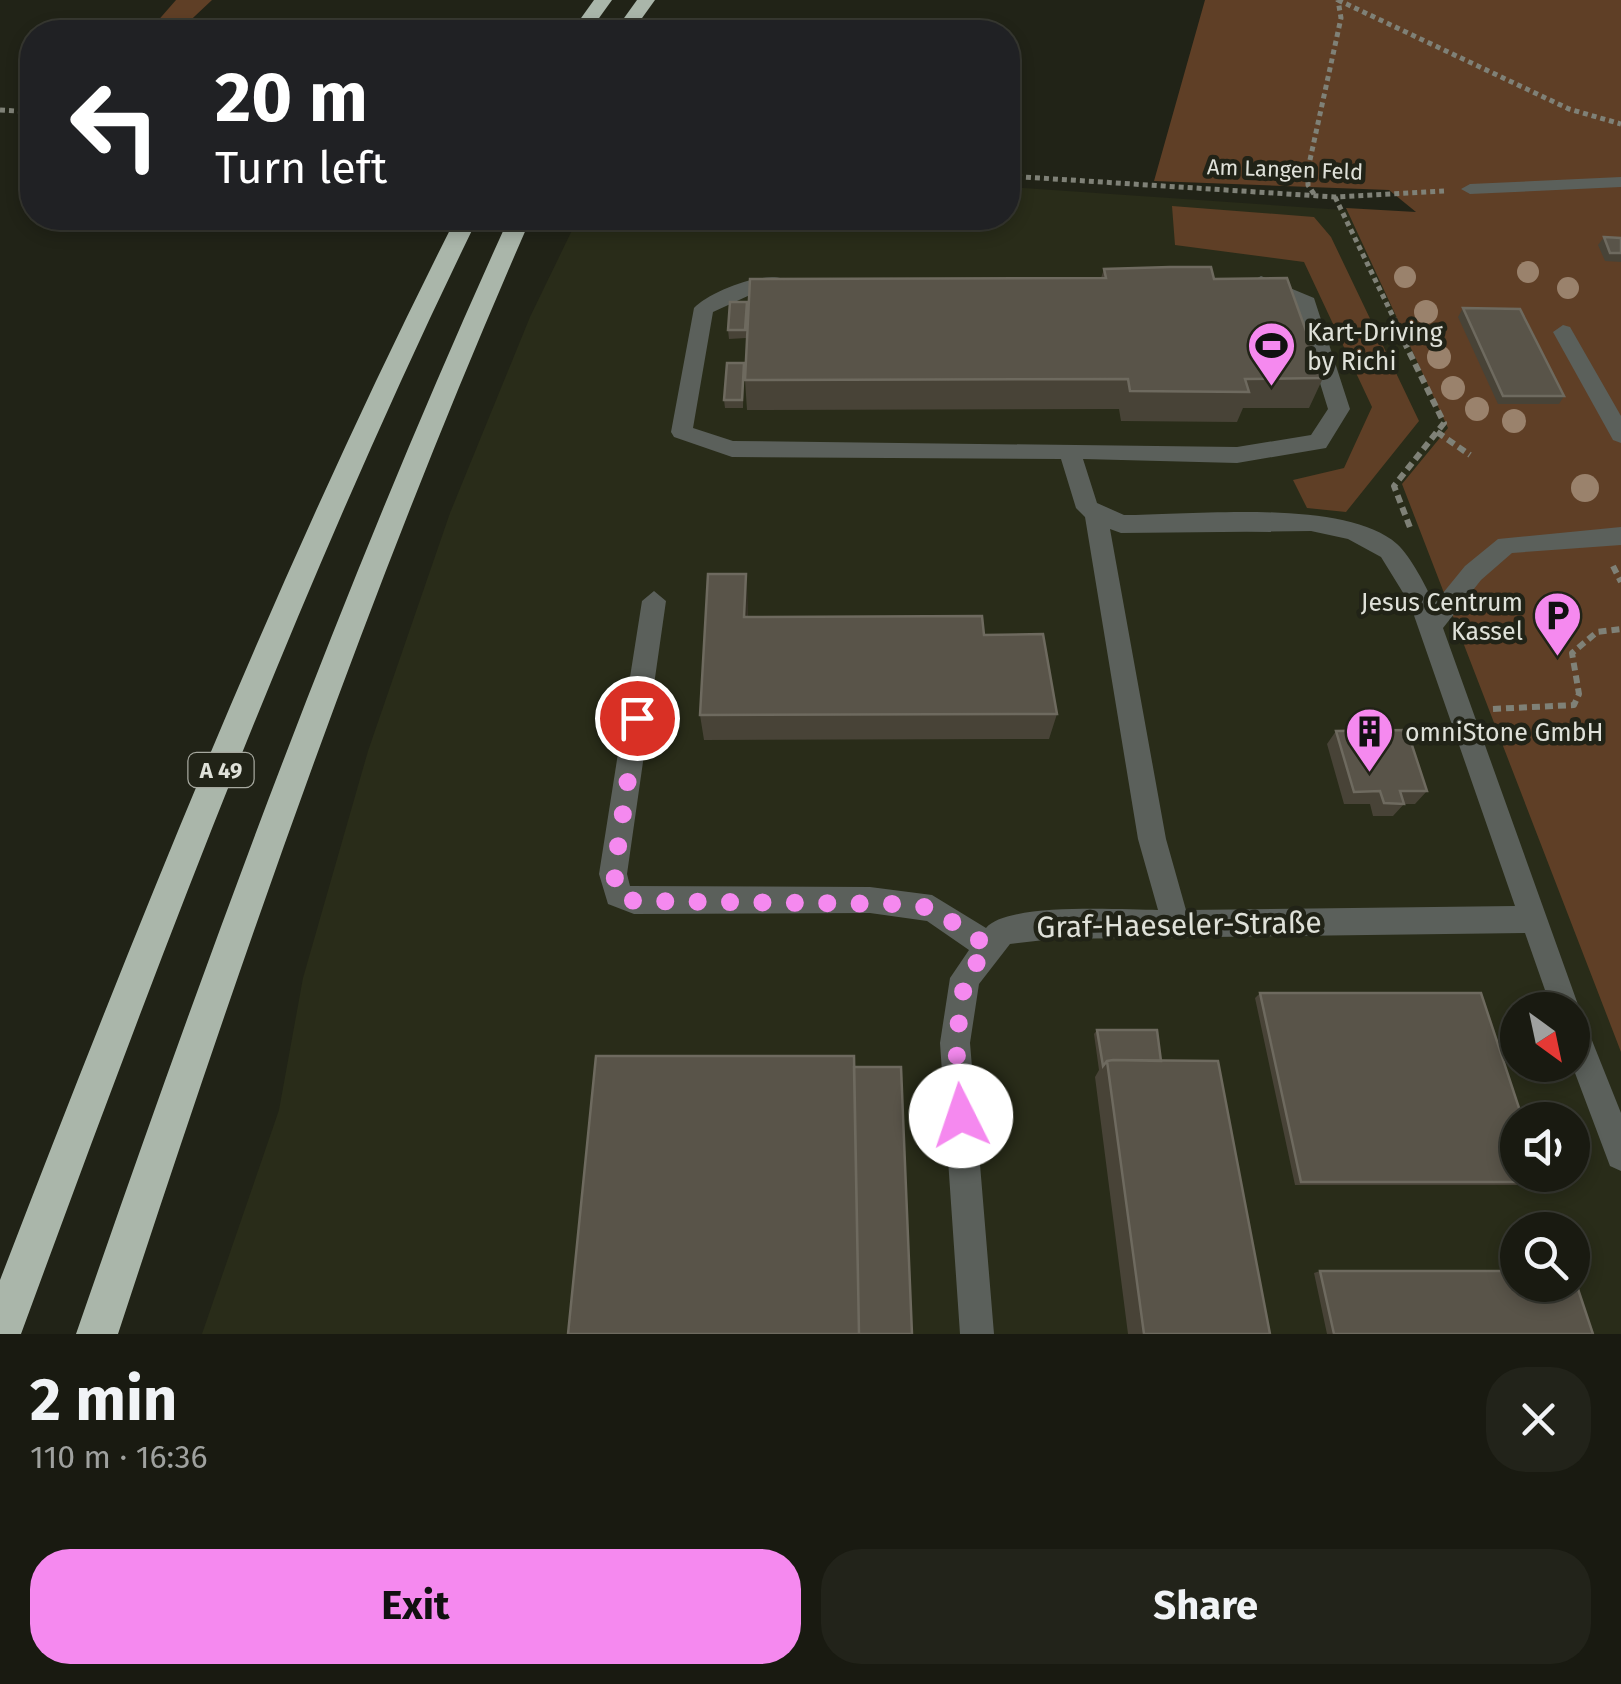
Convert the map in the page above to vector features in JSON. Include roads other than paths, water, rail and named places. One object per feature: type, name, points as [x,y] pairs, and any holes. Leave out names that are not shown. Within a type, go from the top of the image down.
[{"type":"highway","name":"A 49","points":[[0,1334],[104,1061],[299,582],[462,230]]},
{"type":"highway","name":"A 49","points":[[97,1334],[303,746],[460,350],[515,230]]},
{"type":"street","points":[[1470,189],[1621,182]]},
{"type":"street","points":[[800,282],[760,282],[704,308],[682,432],[732,449],[1237,455],[1318,442],[1339,409],[1304,298],[1258,281],[1238,281]]},
{"type":"street","points":[[1563,332],[1621,435]]},
{"type":"street","points":[[1070,451],[1087,508],[1121,524],[1311,522],[1354,532],[1389,551],[1425,614],[1560,992]]},
{"type":"street","points":[[1096,512],[1152,840],[1176,923]]},
{"type":"street","points":[[1425,614],[1506,545],[1621,536]]},
{"type":"street","points":[[654,601],[614,874],[618,894],[634,901],[870,900],[932,908],[989,947],[965,978],[956,1043],[977,1334]]},
{"type":"street","name":"Graf-Haeseler-Straße","points":[[989,947],[1002,931],[1018,929],[1533,919]]},
{"type":"street","points":[[1590,1073],[1621,1156]]},
{"type":"place","name":"Kart-Driving by Richi","points":[[1272,388]]},
{"type":"place","name":"Jesus Centrum Kassel","points":[[1558,658]]},
{"type":"place","name":"omniStone GmbH","points":[[1370,774]]}]
